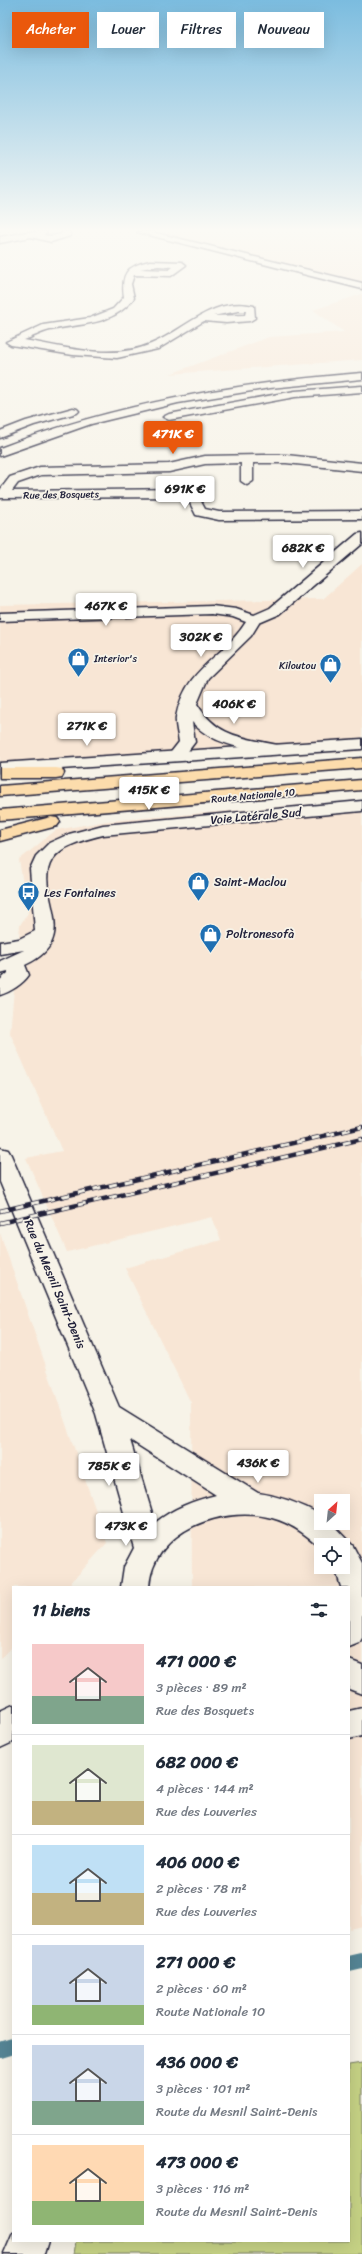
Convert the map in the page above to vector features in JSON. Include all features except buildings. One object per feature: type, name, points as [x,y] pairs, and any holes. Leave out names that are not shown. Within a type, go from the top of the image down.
[{"type":"main road","points":[[0,791],[362,763]]},
{"type":"main road","points":[[0,773],[114,771],[165,778]]},
{"type":"main road","name":"Route Nationale 10","points":[[0,815],[362,785]]},
{"type":"main road","points":[[0,836],[27,827],[68,819],[132,814],[167,802]]},
{"type":"street","points":[[13,341],[22,337]]},
{"type":"street","points":[[0,342],[13,341],[73,352],[118,355],[154,348],[171,337]]},
{"type":"street","points":[[109,404],[216,382],[362,366]]},
{"type":"street","points":[[0,452],[88,420],[227,390],[362,376]]},
{"type":"street","points":[[169,417],[295,394],[362,389]]},
{"type":"street","points":[[0,435],[37,421],[86,408]]},
{"type":"street","name":"Rue des Bosquets","points":[[362,467],[286,459],[205,460],[169,468],[40,472],[14,480],[3,495],[186,493],[194,499],[200,512],[219,516],[362,515]]},
{"type":"street","points":[[247,460],[247,481]]},
{"type":"street","points":[[176,756],[186,742],[184,718],[194,686],[202,675],[246,633],[254,620],[275,611],[362,537]]},
{"type":"street","points":[[0,617],[212,610],[236,613],[254,620]]},
{"type":"street","points":[[189,704],[202,722],[219,734],[245,744],[275,749]]},
{"type":"street","points":[[0,768],[362,744]]},
{"type":"street","name":"Voie Latérale Sud","points":[[45,934],[46,919],[39,883],[39,868],[46,856],[59,845],[78,835],[103,830],[362,806]]},
{"type":"street","points":[[0,948],[24,944],[45,934]]},
{"type":"street","points":[[0,989],[19,975],[7,965],[32,954],[42,942],[45,934]]},
{"type":"street","name":"Rue du Mesnil Saint-Denis","points":[[0,1154],[109,1414],[148,1548]]},
{"type":"street","points":[[109,1414],[251,1502]]},
{"type":"street","points":[[135,1586],[135,1578],[148,1548],[167,1527],[191,1512],[220,1504],[251,1502],[279,1508],[305,1518],[330,1538]]},
{"type":"street","points":[[350,1630],[356,1607],[353,1571]]},
{"type":"street","points":[[350,1674],[362,1681]]},
{"type":"street","points":[[0,1734],[12,1720]]},
{"type":"street","points":[[350,1725],[362,1722]]},
{"type":"street","points":[[24,2254],[29,2242]]},
{"type":"shaded area","points":[[269,337],[362,337],[362,360],[170,374]]},
{"type":"shaded area","points":[[362,564],[362,751],[0,772],[0,605],[323,599]]},
{"type":"shaded area","points":[[362,800],[362,1926],[350,1929],[350,1586],[192,1586],[191,1403],[125,1268],[221,1240],[212,1217],[67,1252],[26,1158],[62,1151],[10,1033],[20,925],[28,913],[19,860],[56,830],[107,821]]},
{"type":"shaded area","points":[[0,1233],[107,1543],[68,1586],[12,1586],[12,1646],[0,1659]]},
{"type":"green space","points":[[362,2063],[362,2254],[74,2254],[76,2242],[350,2242],[350,2065]]},
{"type":"waterway","points":[[350,1964],[362,1961]]},
{"type":"waterway","points":[[0,2050],[12,2046]]},
{"type":"railway","points":[[0,1211],[362,1127]]},
{"type":"railway","points":[[0,1223],[362,1139]]},
{"type":"place","name":"Interior's","points":[[78,678]]},
{"type":"place","name":"Kiloutou","points":[[331,684]]},
{"type":"place","name":"Saint-Maclou","points":[[198,902]]},
{"type":"place","name":"Les Fontaines","points":[[28,912]]},
{"type":"place","name":"Poltronesofà","points":[[211,954]]}]
